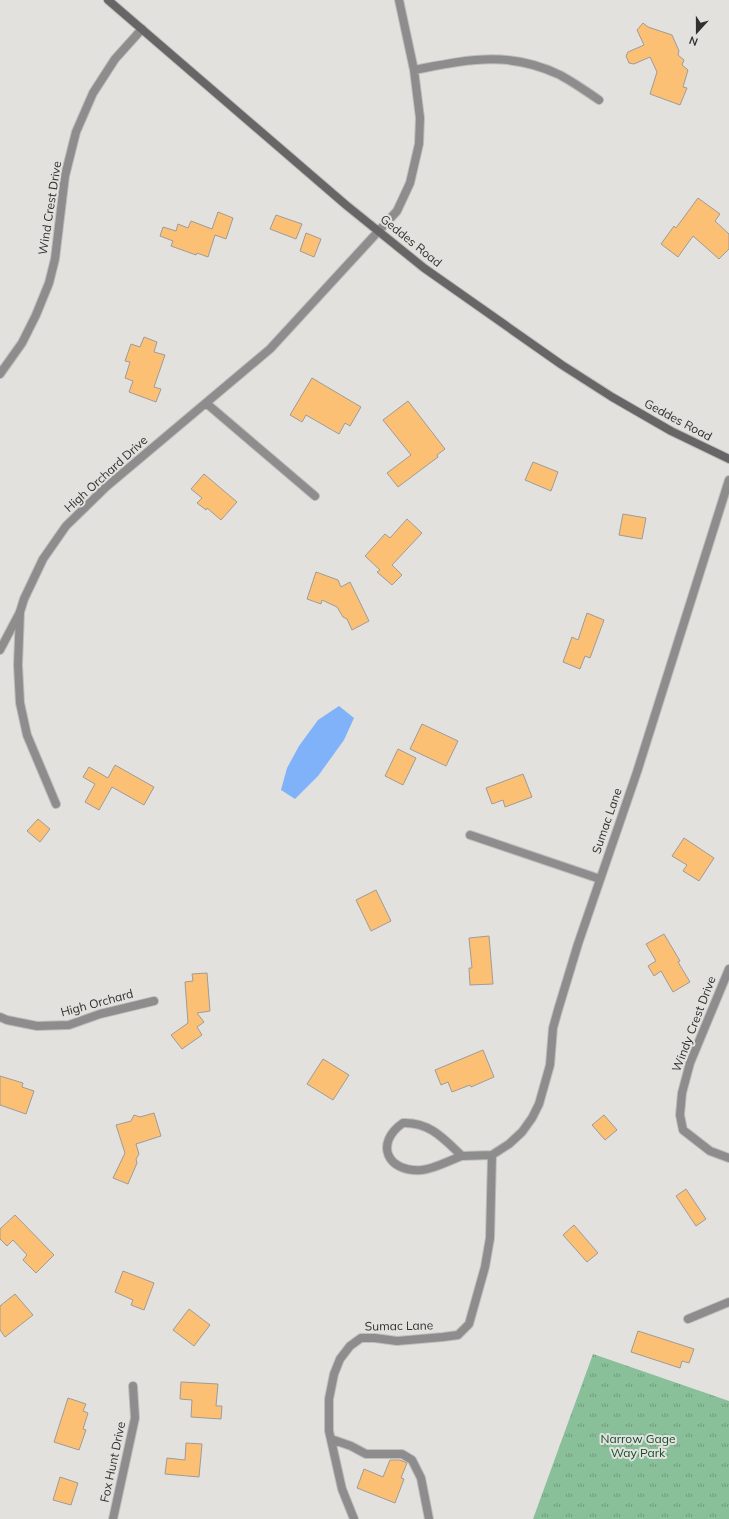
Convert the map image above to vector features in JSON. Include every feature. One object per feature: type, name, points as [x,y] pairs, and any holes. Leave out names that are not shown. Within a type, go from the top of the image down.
[{"type":"main road","name":"Geddes Road","points":[[108,0],[346,204],[424,268],[562,365],[640,414],[700,446],[729,459]]},
{"type":"street","name":"High Orchard Drive","points":[[56,804],[27,735],[20,703],[18,665],[20,612],[24,599],[43,559],[66,526],[106,487],[270,349],[397,211],[410,183],[418,144],[420,118],[414,70],[399,0]]},
{"type":"street","name":"Wind Crest Drive","points":[[0,374],[22,343],[36,315],[49,283],[55,259],[65,176],[79,125],[93,93],[115,59],[142,29]]},
{"type":"street","points":[[414,70],[484,59],[512,60],[536,66],[560,76],[599,100]]},
{"type":"street","points":[[206,403],[315,496]]},
{"type":"street","name":"Sumac Lane","points":[[354,1519],[342,1489],[331,1439],[328,1416],[330,1393],[334,1374],[340,1359],[350,1346],[361,1338],[419,1340],[458,1335],[469,1324],[483,1274],[490,1238],[492,1155],[509,1144],[522,1132],[532,1118],[539,1104],[550,1065],[554,1028],[558,1010],[578,944],[637,772],[729,480]]},
{"type":"street","points":[[0,650],[20,612]]},
{"type":"street","points":[[470,835],[600,879]]},
{"type":"street","name":"Windy Crest Drive","points":[[729,969],[690,1063],[682,1093],[680,1115],[683,1130],[710,1151],[729,1158]]},
{"type":"street","name":"High Orchard","points":[[0,1017],[7,1020],[36,1026],[68,1026],[100,1014],[154,1001]]},
{"type":"street","points":[[462,1156],[443,1137],[424,1126],[413,1123],[403,1123],[395,1128],[387,1146],[387,1154],[390,1160],[398,1166],[409,1170],[422,1170],[430,1168],[462,1156],[492,1155]]},
{"type":"street","points":[[688,1319],[729,1302]]},
{"type":"street","name":"Fox Hunt Drive","points":[[113,1519],[135,1418],[133,1386]]},
{"type":"street","points":[[331,1439],[351,1446],[366,1454],[402,1454],[412,1460],[421,1478],[429,1519]]},
{"type":"green space","name":"Narrow Gage Way Park","points":[[593,1354],[729,1401],[729,1519],[533,1519]]},
{"type":"water","points":[[339,706],[354,718],[344,740],[318,776],[295,799],[281,790],[287,768],[299,746],[318,720]]},
{"type":"building","points":[[643,23],[648,27],[672,35],[679,51],[678,55],[684,60],[682,65],[688,70],[683,87],[687,88],[680,105],[650,94],[657,72],[650,57],[634,64],[629,63],[626,56],[628,52],[644,45],[637,30]]},
{"type":"building","points":[[698,198],[720,214],[715,221],[729,234],[729,249],[719,259],[693,236],[678,257],[661,244],[674,226],[676,228]]},
{"type":"building","points":[[218,212],[233,218],[226,239],[215,235],[208,257],[197,253],[196,255],[171,246],[173,241],[160,236],[163,227],[176,231],[178,224],[188,228],[191,221],[212,229]]},
{"type":"building","points":[[276,215],[302,224],[296,239],[270,229]]},
{"type":"building","points":[[306,233],[321,239],[314,257],[300,251]]},
{"type":"building","points":[[144,337],[157,342],[154,352],[165,355],[154,387],[161,389],[156,402],[129,392],[133,381],[125,378],[130,362],[125,361],[131,344],[140,347]]},
{"type":"building","points":[[312,378],[361,407],[350,426],[345,423],[339,434],[306,415],[302,422],[290,415]]},
{"type":"building","points":[[408,401],[445,449],[437,455],[438,457],[398,487],[387,473],[411,455],[383,420]]},
{"type":"building","points":[[533,462],[558,472],[551,491],[525,480]]},
{"type":"building","points":[[204,474],[237,502],[221,520],[207,508],[206,510],[197,503],[202,498],[191,489]]},
{"type":"building","points":[[623,514],[646,518],[642,539],[619,535]]},
{"type":"building","points":[[407,519],[422,533],[392,565],[402,575],[392,585],[377,572],[380,570],[365,556],[385,534],[390,538]]},
{"type":"building","points":[[316,572],[338,580],[341,587],[350,582],[369,621],[352,630],[347,619],[343,617],[337,607],[322,600],[321,604],[307,599]]},
{"type":"building","points":[[587,613],[604,620],[590,658],[585,656],[580,669],[563,662],[572,637],[578,640]]},
{"type":"building","points":[[422,724],[458,741],[446,766],[410,749]]},
{"type":"building","points":[[398,749],[416,758],[403,785],[385,776]]},
{"type":"building","points":[[115,765],[154,787],[144,805],[112,787],[99,810],[85,802],[95,784],[83,777],[89,767],[108,778]]},
{"type":"building","points":[[523,774],[532,797],[505,807],[503,800],[492,804],[486,788]]},
{"type":"building","points":[[38,819],[50,829],[40,842],[27,831]]},
{"type":"building","points":[[684,838],[714,858],[699,881],[683,871],[687,865],[672,856]]},
{"type":"building","points":[[376,890],[391,921],[371,931],[356,900]]},
{"type":"building","points":[[664,934],[680,961],[678,962],[690,982],[673,992],[661,971],[654,976],[648,966],[656,961],[646,944]]},
{"type":"building","points":[[489,936],[493,984],[470,985],[469,968],[472,968],[469,938]]},
{"type":"building","points":[[207,973],[210,1011],[197,1013],[204,1022],[197,1027],[202,1035],[182,1049],[171,1035],[188,1023],[185,982],[193,981],[192,974]]},
{"type":"building","points":[[483,1050],[494,1077],[471,1087],[470,1085],[452,1092],[448,1082],[441,1085],[435,1070]]},
{"type":"building","points":[[323,1059],[349,1075],[333,1100],[307,1084]]},
{"type":"building","points":[[0,1076],[23,1083],[22,1087],[34,1091],[26,1114],[0,1105]]},
{"type":"building","points":[[154,1113],[161,1136],[136,1144],[139,1154],[136,1159],[137,1163],[128,1184],[113,1178],[125,1153],[116,1125],[131,1121],[134,1115],[140,1117]]},
{"type":"building","points":[[604,1115],[617,1130],[605,1140],[592,1125]]},
{"type":"building","points":[[686,1189],[706,1219],[696,1226],[676,1196]]},
{"type":"building","points":[[15,1215],[54,1255],[36,1273],[23,1260],[27,1255],[13,1240],[7,1246],[0,1239],[0,1229]]},
{"type":"building","points":[[574,1225],[598,1253],[587,1262],[563,1235]]},
{"type":"building","points":[[123,1271],[154,1283],[144,1310],[131,1305],[133,1300],[115,1292]]},
{"type":"building","points":[[15,1294],[33,1315],[5,1337],[0,1330],[0,1306]]},
{"type":"building","points":[[189,1309],[210,1325],[194,1346],[173,1330]]},
{"type":"building","points":[[638,1331],[694,1349],[689,1363],[682,1361],[680,1368],[631,1352]]},
{"type":"building","points":[[181,1382],[218,1384],[216,1406],[222,1406],[221,1419],[191,1417],[192,1400],[180,1399]]},
{"type":"building","points":[[68,1398],[86,1404],[83,1411],[88,1413],[83,1429],[86,1430],[79,1450],[54,1442]]},
{"type":"building","points":[[186,1443],[202,1444],[199,1477],[165,1474],[167,1458],[185,1460]]},
{"type":"building","points":[[390,1460],[400,1460],[407,1463],[401,1478],[404,1479],[395,1503],[357,1488],[364,1469],[383,1477]]},
{"type":"building","points":[[60,1477],[78,1483],[71,1505],[53,1500]]}]
